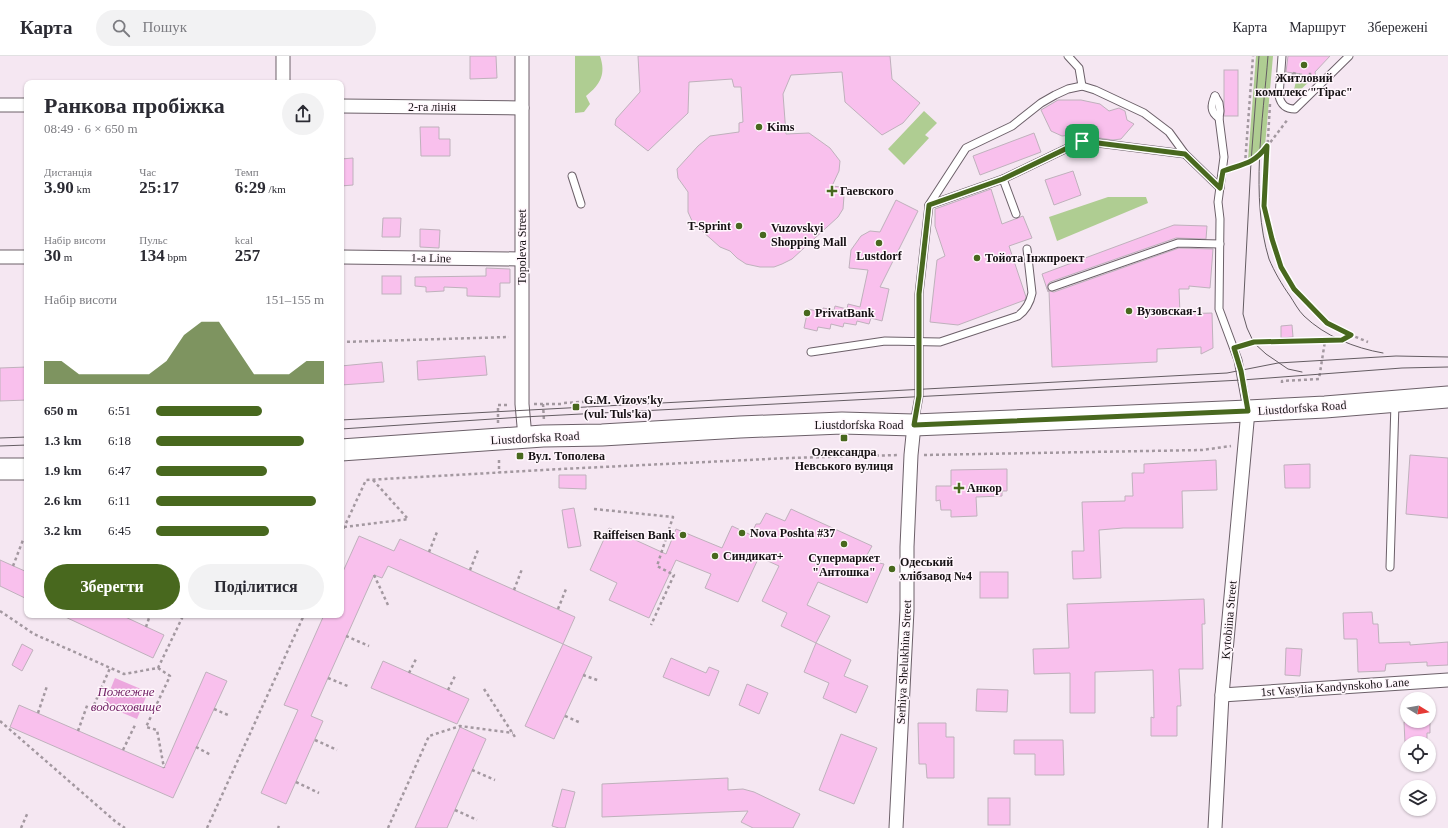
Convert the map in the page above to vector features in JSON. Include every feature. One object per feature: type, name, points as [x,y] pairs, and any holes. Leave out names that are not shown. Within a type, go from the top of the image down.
[{"type":"main road","name":"Liustdorfska Road","points":[[344,450],[525,437],[602,435],[740,427],[842,424],[914,425],[1325,408],[1448,397]]},
{"type":"main road","points":[[0,469],[24,469]]},
{"type":"street","points":[[283,56],[283,80]]},
{"type":"street","name":"Topoleva Street","points":[[522,56],[522,404],[525,437]]},
{"type":"street","points":[[0,105],[24,105]]},
{"type":"street","name":"2-га лінія","points":[[344,106],[522,108]]},
{"type":"street","points":[[0,257],[24,257]]},
{"type":"street","name":"1-a Line","points":[[344,257],[522,259]]},
{"type":"street","name":"Kytobiina Street","points":[[1215,828],[1222,695],[1248,411]]},
{"type":"street","name":"Serhiya Shelukhina Street","points":[[896,828],[907,610],[907,547],[911,455],[914,425]]},
{"type":"street","name":"1st Vasylia Kandynskoho Lane","points":[[1222,695],[1448,680]]},
{"type":"lane","points":[[1068,56],[1079,68],[1082,86]]},
{"type":"lane","points":[[1282,56],[1279,96],[1280,101],[1287,108],[1295,109],[1349,56]]},
{"type":"lane","points":[[914,425],[919,396],[919,294],[929,205],[966,148],[1012,126],[1041,103],[1054,95],[1068,89],[1082,86],[1095,90],[1144,113],[1168,132],[1185,154],[1220,188]]},
{"type":"lane","points":[[1218,118],[1224,157],[1218,202],[1220,219],[1219,309],[1241,371],[1248,411]]},
{"type":"lane","points":[[929,205],[1003,179],[1082,141],[1185,154]]},
{"type":"lane","points":[[572,176],[581,204]]},
{"type":"lane","points":[[1003,179],[1016,214]]},
{"type":"lane","points":[[1052,286],[1178,243],[1220,244]]},
{"type":"lane","points":[[811,352],[885,341],[940,342],[1018,316],[1026,310],[1031,300],[1032,293],[1027,249]]},
{"type":"lane","points":[[1390,567],[1396,401]]},
{"type":"path","points":[[1245,164],[1253,56]]},
{"type":"path","points":[[1292,72],[1306,77],[1310,76],[1310,70]]},
{"type":"path","points":[[1223,171],[1245,164],[1260,156],[1295,109]]},
{"type":"path","points":[[1267,146],[1264,206],[1281,267],[1294,289],[1327,323],[1368,342]]},
{"type":"path","points":[[1234,348],[1254,342],[1342,340],[1351,335]]},
{"type":"path","points":[[344,342],[522,337]]},
{"type":"path","points":[[1282,383],[1282,381],[1319,379],[1325,341]]},
{"type":"path","points":[[534,399],[534,404],[564,404]]},
{"type":"path","points":[[560,404],[598,401]]},
{"type":"path","points":[[543,404],[544,421]]},
{"type":"path","points":[[498,428],[498,405],[510,405]]},
{"type":"path","points":[[344,527],[366,480],[789,458],[1202,450],[1231,446]]},
{"type":"path","points":[[499,460],[499,472]]},
{"type":"path","points":[[344,527],[409,519],[373,480]]},
{"type":"path","points":[[594,509],[673,518],[657,566],[674,575],[651,625]]},
{"type":"path","points":[[429,552],[437,532]]},
{"type":"path","points":[[13,566],[23,540]]},
{"type":"path","points":[[470,570],[478,550]]},
{"type":"path","points":[[514,590],[522,569]]},
{"type":"path","points":[[374,575],[388,604]]},
{"type":"path","points":[[558,609],[566,589]]},
{"type":"path","points":[[0,611],[34,634],[124,674],[158,668],[170,676],[146,727],[157,730],[164,768]]},
{"type":"path","points":[[146,627],[149,618]]},
{"type":"path","points":[[158,668],[182,618]]},
{"type":"path","points":[[207,828],[303,618]]},
{"type":"path","points":[[346,636],[369,646]]},
{"type":"path","points":[[409,673],[416,659]]},
{"type":"path","points":[[94,706],[110,668]]},
{"type":"path","points":[[583,675],[600,681]]},
{"type":"path","points":[[448,690],[455,676]]},
{"type":"path","points":[[328,678],[350,687]]},
{"type":"path","points":[[38,713],[47,686]]},
{"type":"path","points":[[388,828],[428,736],[460,726],[514,735],[484,689]]},
{"type":"path","points":[[78,730],[88,703]]},
{"type":"path","points":[[214,709],[228,715]]},
{"type":"path","points":[[565,716],[581,723]]},
{"type":"path","points":[[0,721],[116,822],[125,828]]},
{"type":"path","points":[[123,750],[136,723]]},
{"type":"path","points":[[315,740],[337,750]]},
{"type":"path","points":[[196,747],[211,755]]},
{"type":"path","points":[[472,770],[495,780]]},
{"type":"path","points":[[296,782],[319,793]]},
{"type":"path","points":[[455,810],[477,820]]},
{"type":"path","points":[[21,828],[28,812]]},
{"type":"green space","points":[[575,56],[600,56],[602,62],[602,73],[599,83],[586,96],[590,104],[584,112],[575,113]]},
{"type":"green space","points":[[1256,56],[1273,56],[1265,146],[1261,152],[1248,160]]},
{"type":"green space","points":[[1297,76],[1305,78],[1314,77],[1297,93],[1294,90]]},
{"type":"green space","points":[[924,111],[937,123],[925,135],[929,138],[904,165],[888,149]]},
{"type":"green space","points":[[1108,197],[1146,197],[1148,203],[1057,241],[1049,217]]},
{"type":"water","name":"Пожежне водосховище","points":[[115,678],[148,692],[137,719],[104,705]]},
{"type":"building","points":[[470,56],[496,56],[497,78],[470,79]]},
{"type":"building","points":[[638,56],[890,56],[892,79],[920,103],[903,123],[882,135],[845,102],[842,72],[791,75],[783,94],[786,134],[809,133],[830,148],[840,161],[839,171],[832,186],[841,187],[844,196],[843,209],[838,217],[792,259],[774,267],[760,267],[746,264],[730,251],[720,247],[693,223],[688,212],[688,192],[678,178],[677,169],[698,146],[710,136],[739,132],[739,123],[743,122],[741,87],[734,87],[732,79],[689,82],[688,113],[648,151],[615,125],[616,119],[640,92]]},
{"type":"building","name":"Житловий комплекс \"Тірас\"","points":[[1288,56],[1330,56],[1315,72],[1316,77],[1310,78],[1301,77],[1302,74],[1286,72]]},
{"type":"building","points":[[1224,70],[1238,70],[1238,116],[1224,116]]},
{"type":"building","points":[[1058,100],[1081,100],[1100,104],[1109,111],[1119,108],[1125,111],[1127,120],[1134,124],[1121,139],[1113,140],[1080,134],[1062,136],[1051,131],[1041,110]]},
{"type":"building","points":[[420,127],[439,127],[439,139],[450,139],[450,156],[421,156]]},
{"type":"building","points":[[1034,133],[1041,152],[980,175],[973,156]]},
{"type":"building","points":[[353,158],[353,185],[344,186],[344,159]]},
{"type":"building","points":[[1073,171],[1081,195],[1054,205],[1045,180]]},
{"type":"building","name":"Тойота Інжпроект","points":[[991,189],[1002,224],[1023,216],[1032,238],[1009,246],[1026,297],[1025,300],[958,325],[930,322],[937,260],[945,256],[935,226],[935,209]]},
{"type":"building","points":[[896,200],[918,211],[880,287],[889,289],[882,321],[871,318],[869,324],[857,321],[856,325],[844,323],[843,327],[831,324],[830,329],[818,327],[817,331],[804,328],[808,309],[822,312],[823,308],[834,310],[835,306],[847,309],[848,304],[860,307],[868,270],[849,268],[851,250],[861,236],[870,231],[880,232]]},
{"type":"building","points":[[383,218],[401,218],[400,237],[382,237]]},
{"type":"building","points":[[1174,225],[1207,226],[1206,239],[1176,238],[1050,282],[1047,288],[1049,291],[1048,292],[1042,274]]},
{"type":"building","points":[[420,229],[440,230],[439,248],[420,247]]},
{"type":"building","name":"Вузовская-1","points":[[1179,248],[1213,249],[1210,288],[1189,286],[1189,289],[1179,289],[1180,314],[1212,313],[1213,348],[1201,354],[1201,347],[1157,349],[1157,362],[1052,367],[1049,291],[1054,292]]},
{"type":"building","points":[[486,268],[510,269],[510,283],[500,283],[500,297],[467,296],[467,288],[444,287],[444,291],[426,292],[426,287],[415,286],[415,277],[486,276]]},
{"type":"building","points":[[382,276],[401,276],[401,294],[382,294]]},
{"type":"building","points":[[1292,325],[1293,337],[1281,338],[1281,326]]},
{"type":"building","points":[[485,356],[487,375],[418,380],[417,361]]},
{"type":"building","points":[[382,362],[384,382],[344,385],[344,366]]},
{"type":"building","points":[[24,367],[24,400],[0,401],[0,368]]},
{"type":"building","points":[[1410,455],[1448,458],[1448,518],[1406,514]]},
{"type":"building","points":[[1216,460],[1217,490],[1182,491],[1183,528],[1123,528],[1099,530],[1101,578],[1073,579],[1072,551],[1084,551],[1082,502],[1125,501],[1125,496],[1133,496],[1132,473],[1144,473],[1144,464]]},
{"type":"building","points":[[1310,464],[1310,488],[1285,488],[1284,465]]},
{"type":"building","points":[[1007,469],[1007,491],[1002,491],[1002,496],[976,497],[977,516],[951,517],[951,510],[941,510],[940,500],[936,501],[936,486],[951,486],[951,470]]},
{"type":"building","points":[[559,475],[586,475],[586,489],[559,488]]},
{"type":"building","points":[[574,508],[581,546],[568,548],[562,510]]},
{"type":"building","points":[[791,509],[872,546],[867,555],[880,560],[879,563],[884,564],[867,603],[818,582],[807,605],[830,616],[816,643],[781,626],[787,613],[762,601],[779,566],[759,557],[738,602],[705,588],[711,574],[676,560],[649,618],[609,600],[617,583],[590,570],[609,528],[666,554],[676,529],[722,548],[732,526],[751,535],[756,524],[760,524],[766,513],[785,521]]},
{"type":"building","points":[[359,536],[394,551],[400,539],[575,617],[563,644],[388,566],[382,578],[374,575],[311,716],[323,721],[286,804],[261,793],[298,710],[284,705],[323,618],[344,618],[344,569]]},
{"type":"building","points":[[0,560],[24,571],[24,598],[0,586]]},
{"type":"building","points":[[980,572],[1008,572],[1008,598],[980,598]]},
{"type":"building","points":[[1204,599],[1205,624],[1202,624],[1203,669],[1179,669],[1181,706],[1177,706],[1177,736],[1151,736],[1151,717],[1154,718],[1153,670],[1095,672],[1095,713],[1070,713],[1070,673],[1034,674],[1033,649],[1069,648],[1067,604]]},
{"type":"building","points":[[1372,612],[1373,624],[1378,624],[1379,643],[1410,642],[1410,645],[1448,642],[1448,665],[1427,666],[1427,662],[1386,664],[1385,671],[1358,672],[1357,639],[1344,639],[1343,613]]},
{"type":"building","points":[[67,618],[127,618],[164,635],[153,658]]},
{"type":"building","points":[[816,643],[851,660],[844,676],[868,686],[856,713],[823,698],[829,683],[804,672]]},
{"type":"building","points":[[22,644],[33,650],[22,671],[12,665]]},
{"type":"building","points":[[563,644],[592,657],[554,739],[525,726]]},
{"type":"building","points":[[1286,648],[1302,649],[1300,676],[1285,675]]},
{"type":"building","points":[[671,658],[706,673],[709,667],[719,671],[709,696],[663,677]]},
{"type":"building","points":[[383,661],[469,699],[457,724],[371,688]]},
{"type":"building","points":[[206,672],[227,681],[173,798],[10,727],[19,705],[164,768]]},
{"type":"building","points":[[747,684],[768,693],[759,714],[739,705]]},
{"type":"building","points":[[977,689],[1008,690],[1007,712],[976,711]]},
{"type":"building","points":[[918,723],[946,723],[946,737],[954,737],[954,778],[927,778],[926,764],[919,764]]},
{"type":"building","points":[[460,727],[486,739],[447,828],[415,828]]},
{"type":"building","points":[[1404,728],[1430,728],[1430,733],[1427,733],[1427,736],[1405,736]]},
{"type":"building","points":[[841,734],[877,748],[854,804],[819,790]]},
{"type":"building","points":[[1014,740],[1063,740],[1064,775],[1035,775],[1035,754],[1014,754]]},
{"type":"building","points":[[728,778],[728,790],[743,789],[754,792],[800,814],[793,828],[753,828],[741,822],[748,811],[602,817],[602,784]]},
{"type":"building","points":[[562,789],[575,792],[565,828],[559,828],[552,826]]},
{"type":"building","points":[[988,798],[1010,798],[1010,825],[988,825]]},
{"type":"tram line","points":[[1259,56],[1251,162],[1243,314],[1247,328],[1254,343],[1266,354],[1288,369],[1302,372]]},
{"type":"tram line","points":[[1268,56],[1261,132],[1259,184],[1263,235],[1269,259],[1278,278],[1298,309],[1312,323],[1321,330],[1340,340],[1361,348],[1383,353]]},
{"type":"tram line","points":[[344,420],[1227,373],[1278,363],[1396,356],[1448,357]]},
{"type":"tram line","points":[[344,429],[523,417],[1242,380],[1402,368],[1448,367]]},
{"type":"tram line","points":[[0,438],[24,437]]},
{"type":"tram line","points":[[0,446],[24,445]]},
{"type":"place","name":"Житловий комплекс \"Тірас\"","points":[[1304,65]]},
{"type":"place","name":"Kims","points":[[759,127]]},
{"type":"place","name":"Гаевского","points":[[832,191]]},
{"type":"place","name":"T-Sprint","points":[[739,226]]},
{"type":"place","name":"Vuzovskyi Shopping Mall","points":[[763,235]]},
{"type":"place","name":"Lustdorf","points":[[879,243]]},
{"type":"place","name":"Тойота Інжпроект","points":[[977,258]]},
{"type":"place","name":"Вузовская-1","points":[[1129,311]]},
{"type":"place","name":"PrivatBank","points":[[807,313]]},
{"type":"place","name":"G.M. Vizovs'ky (vul. Tuls'ka)","points":[[576,407]]},
{"type":"place","name":"Олександра Невського вулиця","points":[[844,438]]},
{"type":"place","name":"Вул. Тополева","points":[[520,456]]},
{"type":"place","name":"Анкор","points":[[959,488]]},
{"type":"place","name":"Nova Poshta #37","points":[[742,533]]},
{"type":"place","name":"Raiffeisen Bank","points":[[683,535]]},
{"type":"place","name":"Супермаркет \"Антошка\"","points":[[844,544]]},
{"type":"place","name":"Синдикат+","points":[[715,556]]},
{"type":"place","name":"Одеський хлібзавод №4","points":[[892,569]]},
{"type":"route","points":[[1082,141],[1185,154],[1220,188],[1223,171],[1250,162],[1260,156],[1267,146],[1264,206],[1281,267],[1294,289],[1327,323],[1351,335],[1342,340],[1254,342],[1234,348],[1241,371],[1248,411],[914,425],[919,396],[919,294],[929,205],[1003,179],[1082,141]]}]
